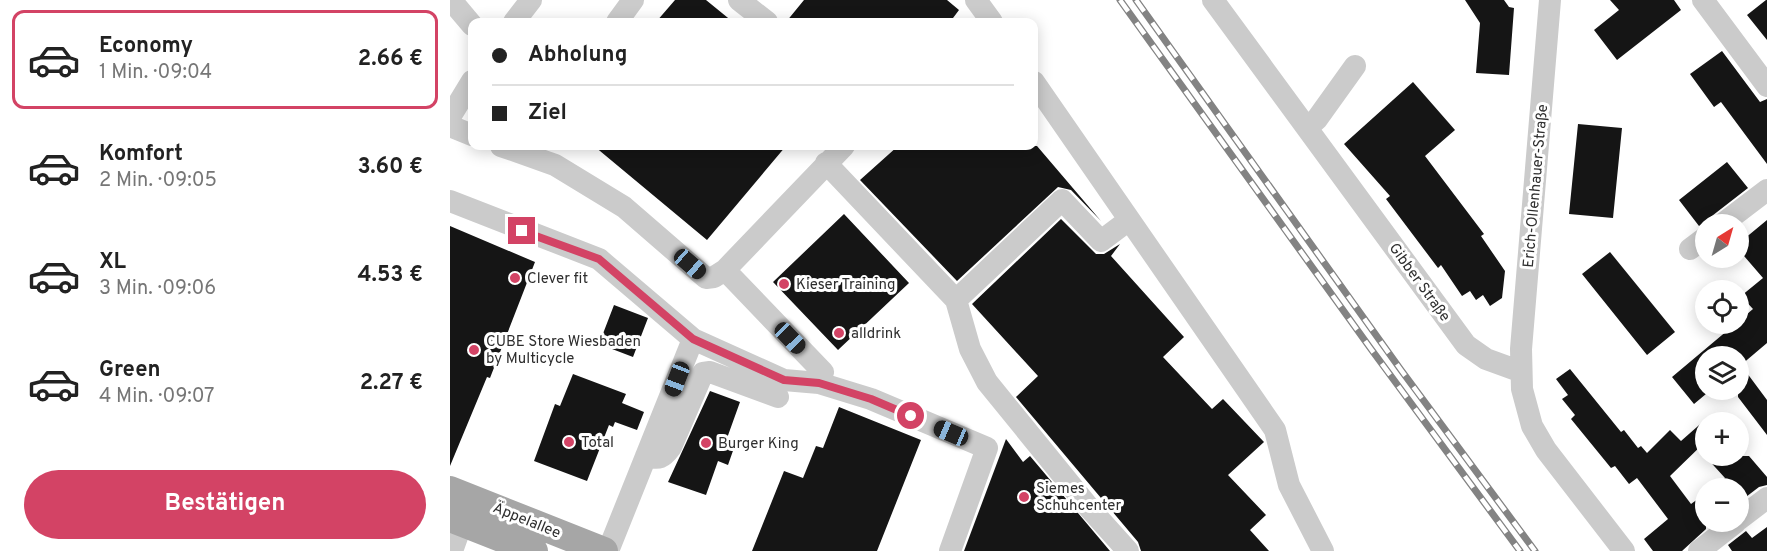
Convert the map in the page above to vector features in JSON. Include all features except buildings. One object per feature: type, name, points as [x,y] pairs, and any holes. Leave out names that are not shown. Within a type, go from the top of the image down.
[{"type":"main road","name":"Äppelallee","points":[[450,490],[606,551]]},
{"type":"main road","name":"Äppelallee","points":[[456,521],[492,543],[534,551]]},
{"type":"street","points":[[451,0],[468,20]]},
{"type":"street","points":[[517,18],[531,0]]},
{"type":"street","points":[[620,18],[633,0]]},
{"type":"street","points":[[739,0],[762,18]]},
{"type":"street","points":[[976,0],[989,18]]},
{"type":"street","name":"Gibber Straße","points":[[1213,0],[1466,345],[1486,359],[1519,371]]},
{"type":"street","name":"Erich-Ollenhauer-Straße","points":[[1519,371],[1550,0]]},
{"type":"street","points":[[1703,0],[1767,86]]},
{"type":"street","points":[[1307,128],[1329,103],[1355,66]]},
{"type":"street","points":[[450,117],[468,88]]},
{"type":"street","points":[[1038,88],[1275,430],[1289,485],[1323,551]]},
{"type":"street","points":[[450,126],[468,133]]},
{"type":"street","points":[[538,152],[624,207],[706,278],[714,277],[725,270],[840,150]]},
{"type":"street","points":[[826,163],[956,300],[970,349],[987,382],[1042,438],[1128,551]]},
{"type":"street","points":[[1735,214],[1767,190]]},
{"type":"street","points":[[956,300],[1062,200],[1101,241],[1130,220]]},
{"type":"street","points":[[450,201],[599,259],[693,339],[784,380],[819,383],[871,399],[987,448],[950,551]]},
{"type":"street","points":[[725,270],[823,372],[819,383]]},
{"type":"street","points":[[606,551],[693,339]]},
{"type":"street","points":[[1519,371],[1532,426],[1546,450],[1624,551]]},
{"type":"street","points":[[646,456],[656,459],[663,457],[671,447],[703,373],[710,372],[778,397]]},
{"type":"street","points":[[1749,512],[1767,498]]},
{"type":"street","points":[[452,551],[456,521],[490,505],[496,523],[492,543]]},
{"type":"street","points":[[1699,551],[1723,532]]},
{"type":"railway","points":[[1120,0],[1371,349],[1520,551]]},
{"type":"railway","points":[[1136,0],[1401,370],[1535,551]]},
{"type":"place","name":"Clever fit","points":[[515,278]]},
{"type":"place","name":"Kieser Training","points":[[784,284]]},
{"type":"place","name":"alldrink","points":[[839,333]]},
{"type":"place","name":"CUBE Store Wiesbaden by Multicycle","points":[[474,350]]},
{"type":"place","name":"Total","points":[[569,442]]},
{"type":"place","name":"Burger King","points":[[706,443]]},
{"type":"place","name":"Siemes Schuhcenter","points":[[1024,497]]},
{"type":"route","points":[[522,231],[599,259],[693,339],[784,380],[806,380],[819,383],[871,399],[911,416]]}]
